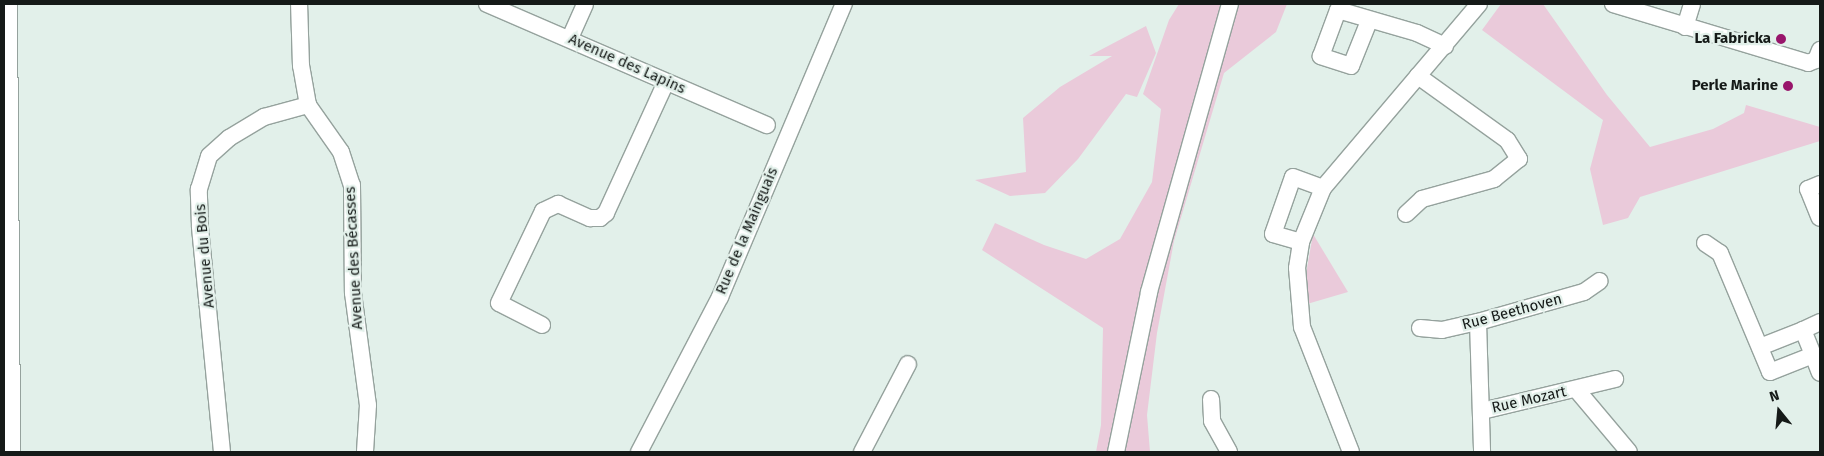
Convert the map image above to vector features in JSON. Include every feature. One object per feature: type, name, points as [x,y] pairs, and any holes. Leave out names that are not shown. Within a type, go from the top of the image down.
[{"type":"street","points":[[9,4],[7,234],[12,452]]},
{"type":"street","points":[[300,4],[301,66],[308,106]]},
{"type":"street","name":"Avenue des Lapins","points":[[487,4],[570,38],[767,125]]},
{"type":"street","points":[[570,38],[585,4]]},
{"type":"street","name":"Rue de la Mainguais","points":[[639,452],[720,297],[844,4]]},
{"type":"street","points":[[1116,452],[1149,292],[1230,4]]},
{"type":"street","points":[[1348,451],[1302,327],[1297,275],[1301,242],[1323,188],[1479,4]]},
{"type":"street","points":[[1613,4],[1685,27],[1808,62],[1816,60],[1820,50]]},
{"type":"street","points":[[1685,27],[1692,4]]},
{"type":"street","points":[[1369,20],[1417,33],[1445,46]]},
{"type":"street","points":[[1406,214],[1422,199],[1494,180],[1519,159],[1507,140],[1418,76]]},
{"type":"street","points":[[542,325],[499,303],[543,211],[558,204],[590,218],[600,218],[606,212],[666,82]]},
{"type":"street","name":"Avenue du Bois","points":[[222,452],[201,244],[199,189],[210,156],[229,138],[264,117],[308,106]]},
{"type":"street","name":"Avenue des Bécasses","points":[[308,106],[341,152],[352,185],[353,293],[368,406],[365,452]]},
{"type":"street","points":[[1301,242],[1273,234],[1292,177],[1323,188]]},
{"type":"street","points":[[1820,184],[1808,189],[1820,218]]},
{"type":"street","points":[[1705,243],[1720,253],[1770,372],[1813,355]]},
{"type":"street","name":"Rue Beethoven","points":[[1420,328],[1442,330],[1478,322],[1584,292],[1600,281]]},
{"type":"street","name":"Rue Mozart","points":[[1478,322],[1482,452]]},
{"type":"street","points":[[1760,347],[1820,322]]},
{"type":"street","points":[[1803,330],[1820,373]]},
{"type":"street","points":[[862,452],[908,364]]},
{"type":"street","name":"Rue Mozart","points":[[1482,411],[1615,379]]},
{"type":"street","name":"Rue Mozart","points":[[1576,389],[1629,452]]},
{"type":"street","points":[[1211,399],[1212,421],[1229,452]]},
{"type":"shaded area","points":[[1179,4],[1287,4],[1276,32],[1224,73],[1174,241],[1157,333],[1147,415],[1150,452],[1096,452],[1101,425],[1103,328],[982,250],[995,223],[1044,245],[1086,259],[1120,239],[1152,182],[1161,109],[1143,94],[1169,20]]},
{"type":"shaded area","points":[[1501,4],[1543,4],[1607,95],[1650,147],[1713,129],[1744,113],[1746,105],[1820,127],[1820,141],[1640,197],[1628,218],[1603,225],[1590,169],[1603,120],[1482,30]]},
{"type":"shaded area","points":[[1146,26],[1156,53],[1137,97],[1126,94],[1078,159],[1045,193],[1010,196],[975,180],[1026,172],[1023,118],[1060,87],[1112,56],[1089,56]]},
{"type":"shaded area","points":[[1313,234],[1348,292],[1307,304],[1306,274]]},
{"type":"place","name":"La Fabricka","points":[[1781,39]]},
{"type":"place","name":"Perle Marine","points":[[1788,86]]}]
